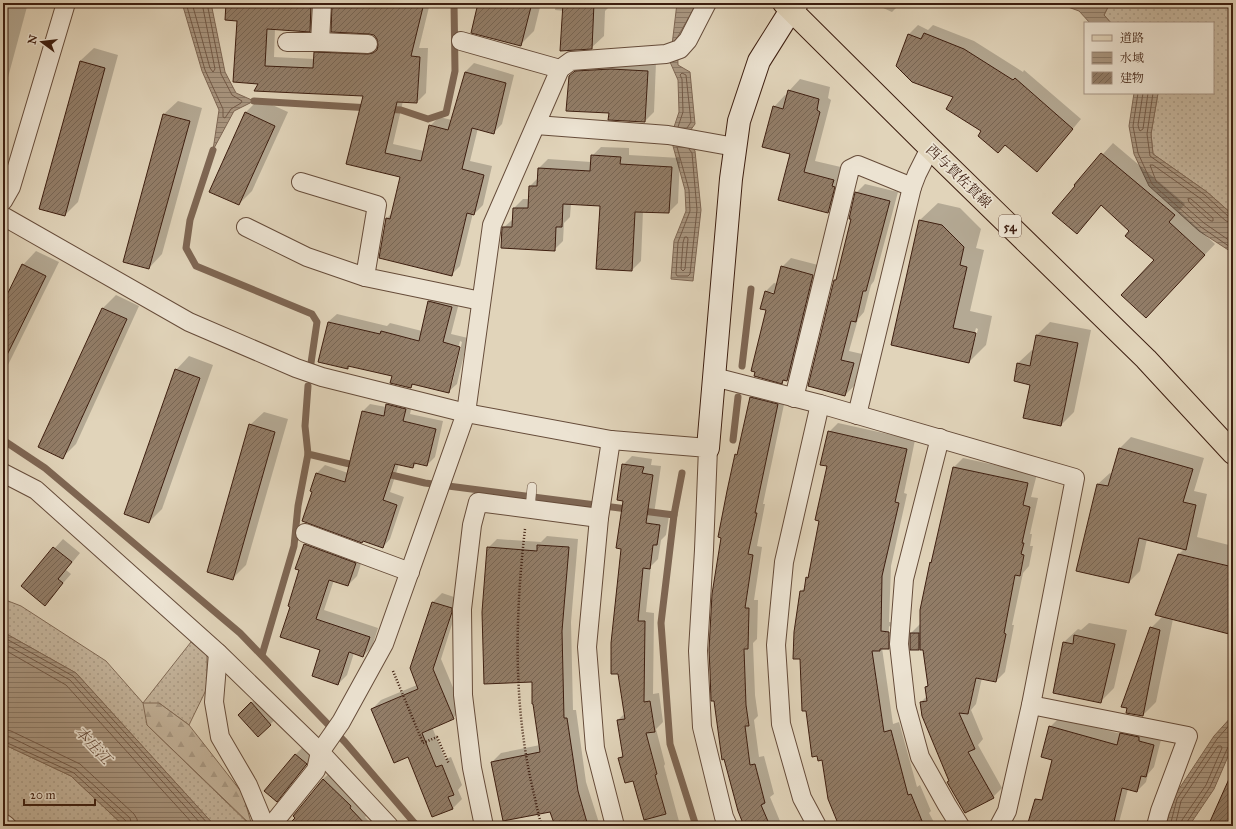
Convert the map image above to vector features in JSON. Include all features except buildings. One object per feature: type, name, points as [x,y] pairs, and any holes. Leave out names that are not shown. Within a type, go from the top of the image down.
[{"type":"main road","name":"西与賀佐賀線","points":[[790,5],[930,148],[1146,359],[1233,453]]},
{"type":"street","points":[[3,201],[11,187],[66,3]]},
{"type":"street","points":[[320,42],[322,3]]},
{"type":"street","points":[[271,826],[316,770],[324,747],[341,722],[384,644],[466,413],[492,225],[560,69],[571,62],[673,52],[688,40],[707,3]]},
{"type":"street","points":[[728,826],[724,817],[702,727],[698,651],[708,448],[730,186],[739,121],[759,61],[790,5]]},
{"type":"street","points":[[462,41],[560,69]]},
{"type":"street","points":[[287,42],[368,44]]},
{"type":"street","points":[[536,125],[668,135],[735,147]]},
{"type":"street","points":[[857,415],[912,187],[930,148]]},
{"type":"street","points":[[794,398],[850,169],[858,165],[912,187]]},
{"type":"street","points":[[301,182],[377,205],[365,277]]},
{"type":"street","points":[[3,216],[189,322],[290,366],[322,377],[466,413],[611,440],[708,448]]},
{"type":"street","points":[[246,227],[307,257],[365,277],[481,301]]},
{"type":"street","points":[[714,377],[820,404],[1075,478],[1031,704],[1007,811],[1000,826]]},
{"type":"street","points":[[817,826],[802,798],[781,724],[776,645],[784,562],[820,404]]},
{"type":"street","points":[[940,438],[904,579],[899,644],[906,706],[920,757],[960,826]]},
{"type":"street","points":[[611,440],[600,510],[587,648],[595,748],[616,826]]},
{"type":"street","points":[[3,473],[36,490],[324,747],[388,826]]},
{"type":"street","points":[[484,826],[472,768],[463,695],[462,609],[472,526],[478,502],[527,517],[600,510]]},
{"type":"street","points":[[305,533],[410,572]]},
{"type":"street","points":[[218,653],[214,702],[220,737],[248,785],[265,826]]},
{"type":"street","points":[[1031,704],[1188,736],[1160,811],[1156,826]]},
{"type":"street","points":[[3,823],[7,826]]},
{"type":"lane","points":[[527,517],[532,487]]},
{"type":"path","points":[[527,517],[521,559],[517,624],[518,692],[526,760],[542,826]]},
{"type":"path","points":[[526,826],[541,822]]},
{"type":"green space","points":[[1110,3],[1233,3],[1233,215],[1207,192],[1153,154],[1151,134],[1158,94],[1214,94],[1214,22],[1110,22],[1104,15]]},
{"type":"green space","points":[[3,599],[21,606],[106,661],[143,703],[191,642],[207,655],[207,688],[189,725],[159,703],[147,725],[251,826],[215,826],[76,673],[3,632]]},
{"type":"green space","points":[[143,703],[159,703],[189,725],[243,794],[252,826],[147,725]]},
{"type":"green space","points":[[3,744],[71,776],[124,826],[3,826]]},
{"type":"water","points":[[182,3],[211,3],[225,72],[236,93],[254,101],[234,111],[213,150],[219,110],[202,71]]},
{"type":"water","points":[[677,3],[697,3],[677,38],[678,65],[690,72],[695,124],[690,131],[692,146],[695,151],[701,210],[693,281],[671,279],[674,241],[686,211],[685,190],[673,146],[673,130],[679,112],[678,80],[670,62]]},
{"type":"water","points":[[1057,3],[1110,3],[1104,15],[1110,22],[1089,22],[1079,11]]},
{"type":"water","points":[[1134,94],[1158,94],[1151,134],[1153,154],[1207,192],[1233,215],[1233,253],[1199,231],[1149,186],[1134,154],[1129,126]]},
{"type":"water","name":"本庄江","points":[[3,632],[76,673],[215,826],[124,826],[71,776],[3,744]]},
{"type":"water","points":[[1233,715],[1233,745],[1214,789],[1189,826],[1166,826],[1173,798],[1214,736]]},
{"type":"waterway","points":[[386,109],[401,110],[428,119],[446,113],[455,71],[454,3]]},
{"type":"waterway","points":[[254,101],[370,108]]},
{"type":"waterway","points":[[213,150],[190,220],[186,248],[196,266],[312,314],[317,322],[311,363]]},
{"type":"waterway","points":[[742,366],[751,289]]},
{"type":"waterway","points":[[308,386],[305,426],[308,454],[358,466]]},
{"type":"waterway","points":[[733,440],[738,397]]},
{"type":"waterway","points":[[3,440],[45,468],[240,633],[345,742],[417,826]]},
{"type":"waterway","points":[[262,655],[294,546],[298,506],[308,454]]},
{"type":"waterway","points":[[383,473],[425,483],[674,515]]},
{"type":"waterway","points":[[682,473],[674,515],[661,623],[670,744],[696,826]]}]
